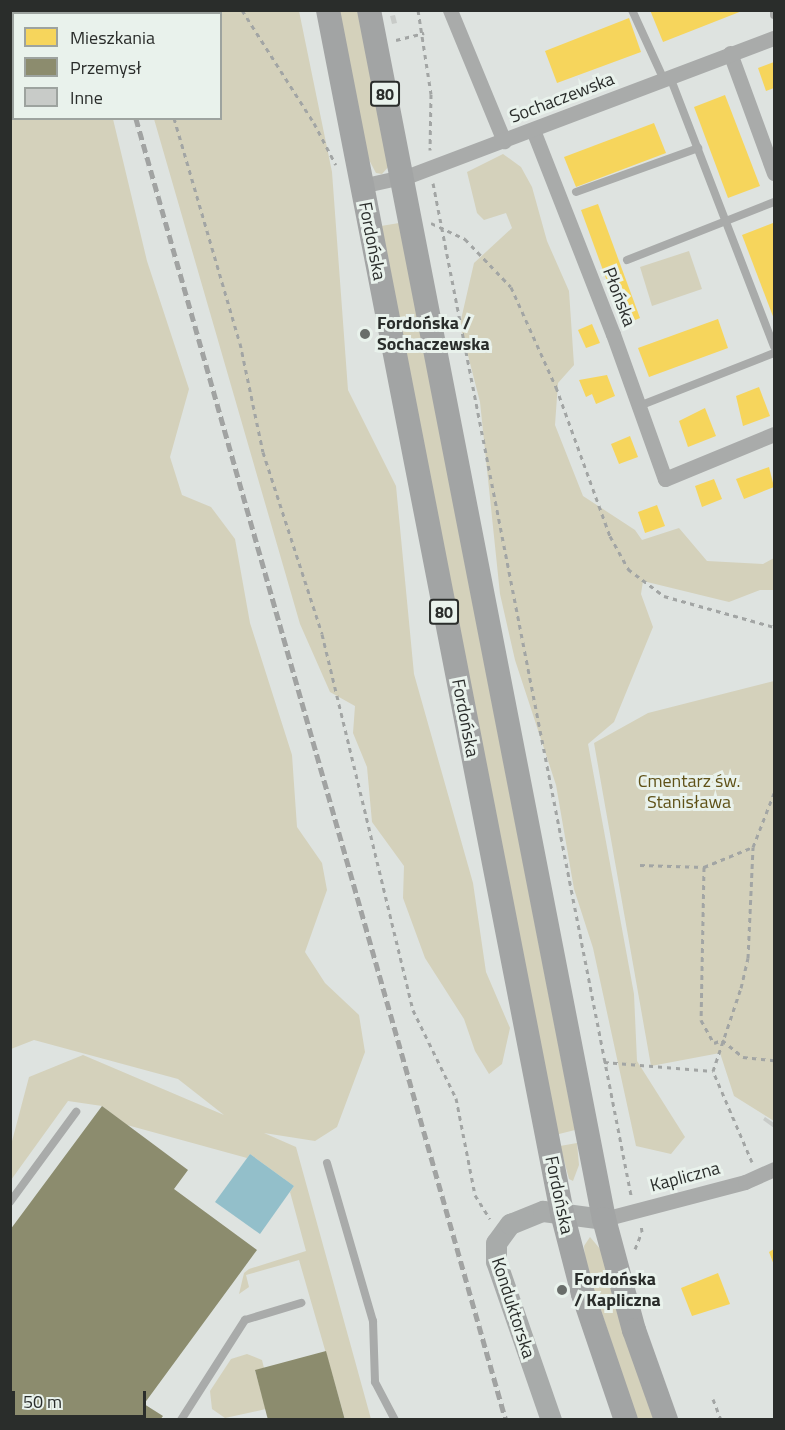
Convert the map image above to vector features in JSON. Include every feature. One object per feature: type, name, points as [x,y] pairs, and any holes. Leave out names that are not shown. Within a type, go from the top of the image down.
[{"type":"main road","name":"Fordońska","points":[[328,10],[562,1213],[583,1294],[626,1419]]},
{"type":"main road","name":"80","points":[[369,10],[604,1219],[634,1330],[665,1418]]},
{"type":"street","points":[[450,10],[504,141]]},
{"type":"street","name":"Sochaczewska","points":[[361,186],[430,168],[774,38]]},
{"type":"street","points":[[730,53],[774,173]]},
{"type":"street","name":"Płońska","points":[[533,130],[665,479],[774,434]]},
{"type":"street","name":"Kapliczna","points":[[604,1219],[758,1177],[774,1169]]},
{"type":"street","name":"Konduktorska","points":[[551,1419],[496,1261],[496,1243],[501,1231],[534,1214],[562,1213],[604,1219]]},
{"type":"lane","points":[[632,10],[667,79],[698,148],[774,347]]},
{"type":"lane","points":[[774,10],[774,15]]},
{"type":"lane","points":[[576,192],[698,148]]},
{"type":"lane","points":[[627,260],[774,202]]},
{"type":"lane","points":[[639,406],[774,353]]},
{"type":"lane","points":[[10,1202],[76,1112]]},
{"type":"lane","points":[[327,1163],[373,1321],[375,1382],[395,1419]]},
{"type":"lane","points":[[181,1419],[246,1320],[301,1303]]},
{"type":"path","points":[[242,10],[314,123],[338,170]]},
{"type":"path","points":[[418,10],[424,33],[431,94],[430,168],[627,1185],[638,1210],[642,1232]]},
{"type":"path","points":[[394,40],[424,33]]},
{"type":"path","points":[[175,120],[240,343],[263,452],[322,634],[413,1010],[456,1098],[474,1195],[501,1231]]},
{"type":"path","points":[[424,220],[465,239],[511,287],[556,387],[610,536],[628,569],[664,596],[774,627]]},
{"type":"path","points":[[758,1177],[713,1071],[741,988],[747,958],[753,847],[774,793]]},
{"type":"path","points":[[640,865],[704,867],[753,847]]},
{"type":"path","points":[[704,867],[700,1020],[714,1044],[722,1040]]},
{"type":"path","points":[[722,1040],[743,1057],[774,1060]]},
{"type":"path","points":[[603,1062],[713,1071]]},
{"type":"path","points":[[713,1400],[720,1419]]},
{"type":"green space","points":[[11,11],[82,11],[12,12],[12,120],[113,120],[147,261],[189,389],[170,457],[182,495],[211,507],[235,539],[250,623],[292,755],[297,827],[322,863],[327,890],[305,952],[325,983],[359,1015],[365,1052],[337,1127],[315,1141],[264,1133],[296,1147],[371,1419],[345,1419],[299,1260],[246,1275],[249,1287],[239,1294],[244,1273],[249,1269],[306,1251],[290,1192],[294,1186],[250,1154],[247,1158],[127,1125],[102,1106],[68,1101],[11,1180],[11,1145],[29,1077],[83,1055],[224,1115],[178,1079],[34,1040],[11,1049]]},
{"type":"green space","points":[[125,11],[299,11],[332,172],[348,390],[396,486],[414,674],[473,883],[486,972],[510,1028],[502,1064],[489,1074],[475,1051],[464,1019],[425,958],[403,898],[404,866],[372,822],[367,767],[353,733],[355,706],[330,692],[300,624],[154,120],[222,120],[222,12]]},
{"type":"green space","points":[[339,11],[359,11],[390,165],[382,174],[376,173],[368,158]]},
{"type":"green space","points":[[503,154],[521,167],[532,187],[547,241],[569,291],[574,365],[558,383],[555,425],[583,496],[635,530],[642,540],[679,528],[707,561],[763,564],[774,558],[774,590],[760,590],[729,602],[643,581],[641,594],[653,627],[614,722],[588,744],[634,994],[637,1061],[685,1137],[671,1154],[636,1146],[593,948],[574,889],[556,785],[515,660],[500,594],[480,402],[460,324],[474,263],[512,228],[506,213],[484,220],[477,213],[467,172]]},
{"type":"green space","points":[[399,223],[575,1130],[555,1135],[381,226]]},
{"type":"green space","points":[[689,251],[702,289],[652,306],[640,267]]},
{"type":"green space","name":"Cmentarz św. Stanisława","points":[[774,681],[774,1121],[734,1096],[720,1053],[651,1066],[594,743],[648,713]]},
{"type":"green space","points":[[577,1143],[579,1165],[573,1181],[569,1179],[560,1146]]},
{"type":"green space","points":[[590,1237],[601,1250],[655,1419],[637,1419],[585,1262],[584,1246]]},
{"type":"green space","points":[[247,1354],[262,1360],[264,1368],[255,1371],[266,1409],[225,1418],[212,1409],[210,1391],[231,1359]]},
{"type":"water","points":[[250,1154],[294,1186],[260,1234],[215,1202]]},
{"type":"building: Mieszkania","points":[[650,10],[742,10],[742,11],[663,42]]},
{"type":"building: Mieszkania","points":[[629,18],[641,52],[557,83],[545,51]]},
{"type":"building: Mieszkania","points":[[774,62],[774,88],[766,91],[758,68]]},
{"type":"building: Mieszkania","points":[[725,95],[760,186],[728,198],[694,107]]},
{"type":"building: Mieszkania","points":[[654,123],[666,153],[576,187],[564,157]]},
{"type":"building: Mieszkania","points":[[598,204],[640,318],[623,325],[581,210]]},
{"type":"building: Mieszkania","points":[[773,223],[774,226],[774,319],[742,235]]},
{"type":"building: Mieszkania","points":[[718,319],[728,348],[649,377],[638,348]]},
{"type":"building: Mieszkania","points":[[592,324],[600,343],[586,348],[578,330]]},
{"type":"building: Mieszkania","points":[[607,375],[615,396],[596,404],[592,394],[586,397],[579,380]]},
{"type":"building: Mieszkania","points":[[759,387],[770,416],[743,426],[736,396]]},
{"type":"building: Mieszkania","points":[[705,408],[716,436],[688,447],[679,421]]},
{"type":"building: Mieszkania","points":[[630,436],[638,457],[619,464],[611,444]]},
{"type":"building: Mieszkania","points":[[769,467],[774,487],[744,499],[736,479]]},
{"type":"building: Mieszkania","points":[[714,479],[722,499],[702,507],[695,486]]},
{"type":"building: Mieszkania","points":[[657,505],[665,526],[645,533],[638,512]]},
{"type":"building: Mieszkania","points":[[774,1249],[774,1265],[769,1252]]},
{"type":"building: Mieszkania","points":[[718,1273],[730,1304],[692,1316],[681,1288]]},
{"type":"building: Przemysł","points":[[102,1106],[188,1170],[174,1189],[257,1250],[144,1404],[163,1416],[160,1420],[10,1420],[10,1230]]},
{"type":"building: Przemysł","points":[[326,1351],[345,1420],[268,1420],[255,1370]]},
{"type":"building: Inne","points":[[395,15],[397,23],[392,24],[390,16]]},
{"type":"building: Inne","points":[[765,1117],[774,1123],[774,1128],[763,1120]]},
{"type":"railway","points":[[137,120],[506,1420]]},
{"type":"place","name":"Fordońska / Sochaczewska","points":[[365,334]]},
{"type":"place","name":"Fordońska / Kapliczna","points":[[562,1290]]}]
